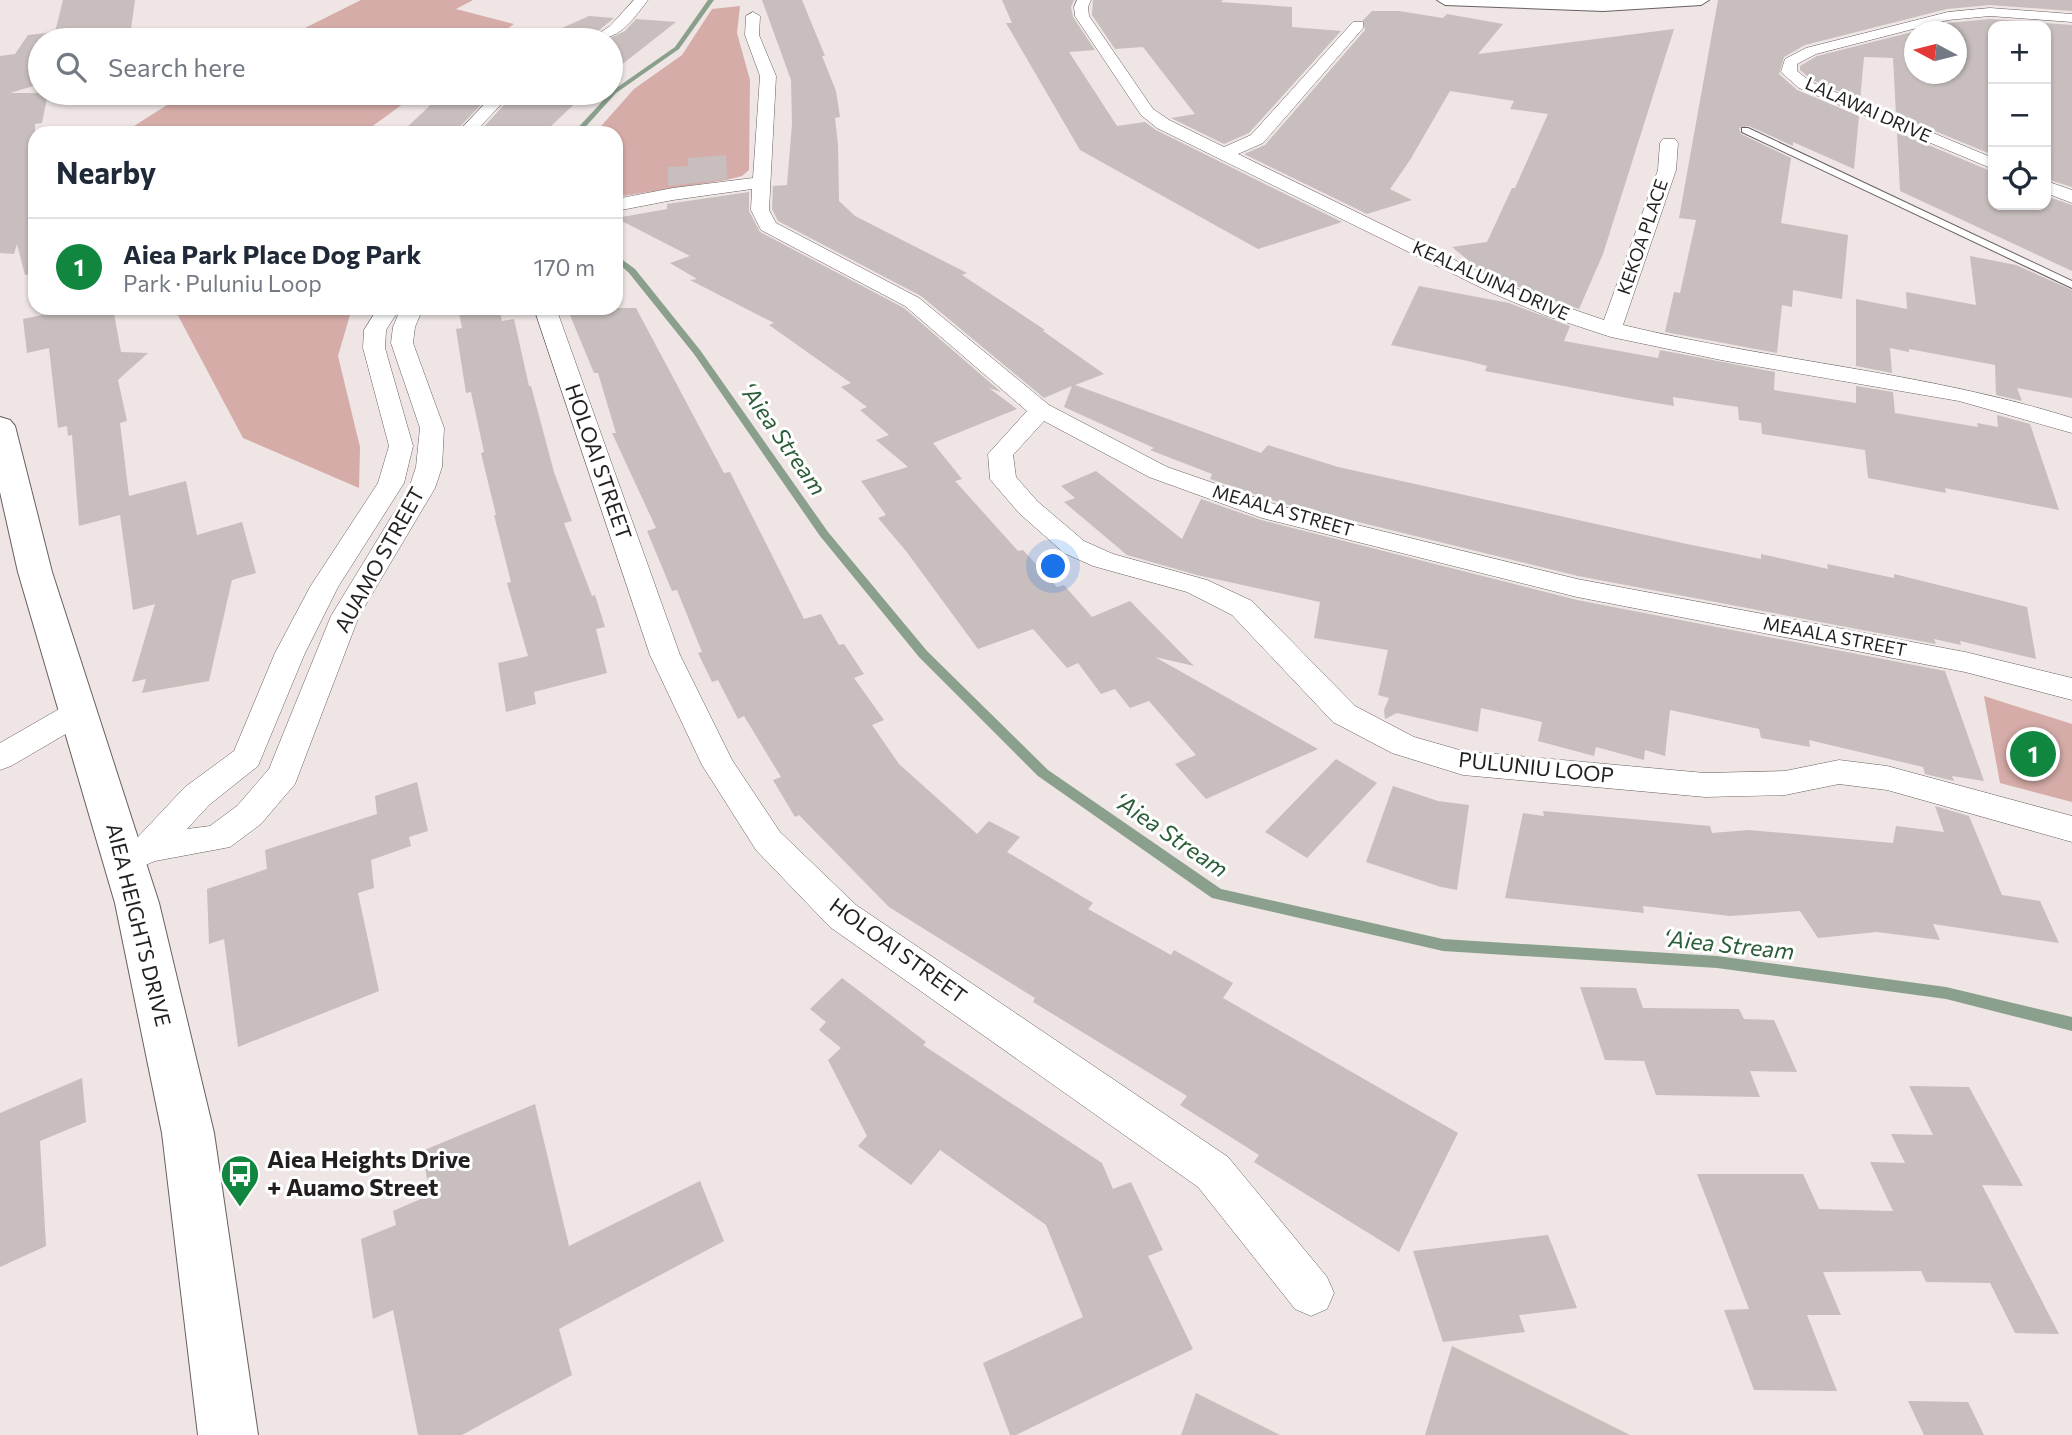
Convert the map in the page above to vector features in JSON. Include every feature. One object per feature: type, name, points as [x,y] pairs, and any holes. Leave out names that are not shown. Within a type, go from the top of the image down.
[{"type":"street","points":[[616,28],[642,0]]},
{"type":"street","name":"KEALALUINA DRIVE","points":[[1084,0],[1081,7],[1082,16],[1147,113],[1163,124],[1463,273],[1546,309],[1611,330],[1703,349],[1962,394],[2036,413],[2072,426]]},
{"type":"street","points":[[1445,0],[1575,6],[1702,0]]},
{"type":"street","name":"LALAWAI DRIVE","points":[[1988,162],[1805,85],[1789,72],[1790,62],[1811,51],[1948,16],[1990,12],[2072,18]]},
{"type":"street","name":"MEAALA STREET","points":[[753,16],[752,35],[768,76],[760,183],[760,210],[768,226],[912,302],[1041,410],[1158,472],[1271,512],[1577,588],[1965,662],[2072,689]]},
{"type":"street","points":[[1224,154],[1256,139],[1358,25]]},
{"type":"street","points":[[472,126],[492,105]]},
{"type":"street","name":"KEKOA PLACE","points":[[1611,330],[1667,170],[1670,143]]},
{"type":"street","points":[[623,204],[760,183]]},
{"type":"street","points":[[2051,188],[2072,197]]},
{"type":"street","name":"AUAMO STREET","points":[[137,854],[197,796],[247,758],[290,653],[324,587],[391,483],[401,446],[374,348],[375,330],[385,315]]},
{"type":"street","name":"AUAMO STREET","points":[[137,854],[218,838],[249,815],[283,775],[345,616],[417,498],[429,467],[432,428],[402,343],[409,315]]},
{"type":"street","name":"HOLOAI STREET","points":[[547,315],[665,655],[718,765],[768,841],[843,916],[1213,1172],[1311,1293]]},
{"type":"street","name":"PULUNIU LOOP","points":[[1041,410],[1000,454],[1003,480],[1028,507],[1074,547],[1103,560],[1197,586],[1241,608],[1267,631],[1344,714],[1403,745],[1463,763],[1705,785],[1785,783],[1839,772],[1875,777],[2072,829]]},
{"type":"street","name":"AIEA HEIGHTS DRIVE","points":[[0,426],[6,478],[77,713],[137,854],[137,903],[188,1133],[228,1435]]},
{"type":"street","points":[[0,758],[77,713]]},
{"type":"lane","points":[[1745,130],[2072,285]]},
{"type":"shaded area","points":[[361,0],[473,0],[456,9],[514,24],[508,28],[305,28]]},
{"type":"shaded area","points":[[740,6],[737,33],[750,80],[749,170],[742,176],[726,180],[623,196],[623,126],[601,126],[620,105],[623,105],[634,89],[682,55],[712,9]]},
{"type":"shaded area","points":[[167,105],[402,105],[373,126],[134,126]]},
{"type":"shaded area","points":[[178,315],[350,315],[338,356],[360,447],[359,488],[243,438]]},
{"type":"shaded area","points":[[1984,696],[2072,724],[2072,802],[2000,783]]},
{"type":"building","points":[[63,0],[135,0],[131,28],[56,28]]},
{"type":"building","points":[[762,0],[802,0],[825,56],[822,56],[836,91],[840,117],[835,118],[839,201],[855,216],[967,273],[962,275],[1045,330],[1043,331],[1104,374],[1075,385],[1261,453],[1268,445],[1338,467],[1682,543],[1761,559],[1761,554],[1828,569],[1827,564],[1894,578],[1894,574],[2027,607],[2036,659],[1960,641],[1961,645],[1934,639],[1936,644],[1578,576],[1281,503],[1210,479],[1212,474],[1150,450],[1154,448],[1064,407],[1072,386],[1044,398],[921,296],[778,221],[772,209],[773,186],[787,185],[792,124],[791,80]]},
{"type":"building","points":[[1002,0],[1074,0],[1071,7],[1073,17],[1095,50],[1069,52],[1117,126],[1145,122],[1156,130],[1342,222],[1258,249],[1080,150],[1006,23],[1012,23]]},
{"type":"building","points":[[1093,0],[1223,0],[1221,2],[1292,7],[1292,27],[1341,31],[1249,133],[1224,144],[1171,118],[1195,114],[1143,47],[1115,49],[1092,15]]},
{"type":"building","points":[[1718,0],[2072,0],[2072,11],[1990,5],[1947,9],[1805,45],[1784,57],[1779,74],[1797,90],[1859,116],[1854,169],[1749,126],[1739,128],[1741,134],[1791,158],[1781,223],[1848,235],[1842,299],[1793,290],[1792,307],[1782,305],[1777,353],[1665,332],[1674,292],[1680,293],[1696,220],[1679,218]]},
{"type":"building","points":[[1372,11],[1399,11],[1443,18],[1447,14],[1503,24],[1478,54],[1674,29],[1603,254],[1579,309],[1535,294],[1480,270],[1452,247],[1487,242],[1548,114],[1510,109],[1514,101],[1450,91],[1390,189],[1412,200],[1367,214],[1244,154],[1265,145],[1365,30],[1363,20]]},
{"type":"building","points":[[589,16],[614,18],[602,28],[562,28]]},
{"type":"building","points":[[636,19],[676,22],[623,64],[625,31]]},
{"type":"building","points":[[1990,19],[2017,21],[1988,21],[1988,153],[1896,115],[1893,58],[1864,57],[1860,100],[1812,80],[1800,70],[1800,66],[1817,56],[1904,34],[1904,84],[1967,84],[1967,21]]},
{"type":"building","points":[[2051,23],[2072,25],[2072,187],[2051,181]]},
{"type":"building","points":[[28,35],[28,88],[10,93],[28,93],[28,105],[46,105],[42,123],[28,126],[28,275],[25,275],[17,244],[14,254],[0,253],[0,56],[15,54]]},
{"type":"building","points":[[430,105],[481,105],[461,126],[408,126]]},
{"type":"building","points":[[504,105],[573,105],[551,126],[484,126]]},
{"type":"building","points":[[1897,132],[1988,170],[1988,210],[2051,210],[2051,198],[2072,205],[2072,271],[1900,191]]},
{"type":"building","points":[[726,155],[727,179],[668,186],[668,167],[688,166],[688,158]]},
{"type":"building","points":[[749,192],[749,211],[760,232],[904,308],[1001,392],[989,388],[1017,409],[933,443],[962,479],[955,481],[1018,551],[1023,550],[1057,587],[1064,585],[1092,617],[1130,601],[1194,666],[1155,657],[1318,749],[1206,799],[1175,764],[1196,755],[1149,701],[1130,708],[1115,689],[1101,694],[1078,663],[1067,668],[1033,629],[978,649],[906,551],[878,518],[886,515],[861,481],[908,467],[876,440],[889,435],[860,410],[867,407],[841,387],[851,383],[769,325],[774,323],[690,280],[697,279],[670,263],[690,256],[623,222],[623,217],[667,209],[667,204]]},
{"type":"building","points":[[1970,256],[2016,265],[2072,290],[2072,398],[2017,388],[2022,401],[1996,395],[1995,365],[1909,349],[1909,352],[1890,348],[1892,373],[1856,366],[1856,299],[1907,309],[1906,292],[1976,305]]},
{"type":"building","points":[[1419,286],[1509,303],[1570,326],[1564,341],[1658,358],[1660,350],[1775,372],[1774,390],[1856,403],[1856,386],[1893,392],[1895,413],[1978,427],[1977,423],[1998,427],[1997,415],[2030,424],[2059,510],[1945,488],[1946,493],[1868,478],[1865,450],[1762,434],[1761,423],[1739,420],[1738,407],[1673,397],[1674,406],[1638,400],[1485,371],[1487,366],[1391,345]]},
{"type":"building","points":[[623,308],[636,308],[724,473],[730,472],[804,619],[821,614],[839,645],[844,644],[864,674],[854,678],[884,720],[872,725],[899,764],[977,834],[989,821],[1020,837],[1007,852],[1093,903],[1088,909],[1171,955],[1174,950],[1233,983],[1223,998],[1458,1133],[1399,1252],[1254,1162],[1259,1155],[1180,1105],[1187,1096],[1033,1002],[1035,998],[889,907],[799,815],[795,817],[773,780],[781,777],[744,716],[738,719],[718,680],[712,682],[698,653],[702,652],[677,590],[672,591],[647,531],[656,528],[612,433],[616,433],[598,373],[594,373],[570,315],[623,315]]},
{"type":"building","points":[[42,315],[114,315],[121,352],[148,353],[118,380],[127,421],[120,423],[129,496],[186,481],[197,535],[242,522],[256,573],[232,580],[209,681],[142,693],[146,679],[132,682],[155,604],[133,610],[120,515],[79,526],[72,435],[68,436],[67,426],[58,428],[49,348],[27,353],[23,319]]},
{"type":"building","points":[[459,315],[501,315],[502,321],[514,319],[529,386],[554,472],[572,521],[564,523],[592,596],[595,595],[605,627],[596,629],[607,673],[534,692],[536,704],[506,712],[498,663],[528,656],[507,583],[511,582],[494,515],[471,392],[466,393],[456,329],[462,328]]},
{"type":"building","points":[[1096,471],[1182,539],[1201,499],[1261,520],[1577,600],[1945,671],[1984,781],[1952,776],[1954,781],[1925,774],[1923,767],[1809,740],[1810,747],[1761,738],[1759,729],[1670,710],[1665,756],[1645,750],[1644,760],[1596,747],[1594,756],[1538,741],[1542,722],[1481,708],[1478,732],[1397,713],[1385,719],[1384,710],[1389,698],[1378,695],[1388,650],[1314,638],[1320,602],[1197,575],[1127,555],[1064,502],[1075,498],[1061,486]]},
{"type":"building","points":[[1336,759],[1377,783],[1307,858],[1265,832]]},
{"type":"building","points":[[417,782],[428,831],[409,837],[411,846],[371,860],[374,888],[358,893],[379,991],[238,1047],[224,939],[209,944],[207,889],[267,869],[265,850],[377,814],[375,796]]},
{"type":"building","points":[[1393,786],[1438,801],[1469,805],[1457,890],[1366,862]]},
{"type":"building","points":[[1935,806],[1969,816],[2002,895],[2040,901],[2059,943],[1933,924],[1940,940],[1877,932],[1818,938],[1800,911],[1730,916],[1643,906],[1644,913],[1505,898],[1523,813],[1544,816],[1543,811],[1710,826],[1712,833],[1749,830],[1893,843],[1896,826],[1944,832]]},
{"type":"building","points":[[842,978],[926,1042],[923,1045],[1102,1163],[1113,1189],[1131,1182],[1163,1250],[1148,1256],[1193,1349],[1016,1435],[1010,1435],[983,1363],[1083,1317],[1046,1225],[940,1150],[911,1185],[858,1146],[867,1136],[828,1060],[841,1048],[819,1030],[826,1022],[810,1009]]},
{"type":"building","points":[[1580,987],[1636,988],[1643,1008],[1739,1009],[1744,1019],[1774,1020],[1797,1072],[1750,1071],[1760,1097],[1656,1095],[1644,1061],[1605,1060]]},
{"type":"building","points":[[82,1078],[86,1122],[40,1141],[46,1246],[0,1267],[0,1113]]},
{"type":"building","points":[[1909,1086],[1969,1087],[2023,1186],[1982,1185],[2059,1334],[2015,1333],[1990,1283],[1926,1282],[1921,1271],[1823,1272],[1841,1315],[1807,1315],[1837,1391],[1754,1390],[1724,1310],[1749,1309],[1697,1174],[1803,1174],[1819,1209],[1893,1211],[1870,1162],[1905,1163],[1891,1134],[1933,1135]]},
{"type":"building","points":[[535,1104],[569,1246],[700,1181],[724,1241],[559,1329],[572,1375],[462,1435],[418,1435],[393,1310],[373,1319],[361,1239],[396,1225],[393,1211],[430,1195],[422,1151]]},
{"type":"building","points":[[1548,1235],[1577,1308],[1519,1315],[1525,1332],[1443,1342],[1413,1251]]},
{"type":"building","points":[[1452,1346],[1630,1435],[1425,1435]]},
{"type":"building","points":[[1196,1393],[1280,1435],[1181,1435]]},
{"type":"building","points":[[1908,1401],[1968,1402],[1984,1435],[1924,1435]]},
{"type":"waterway","name":"ʻAiea Stream","points":[[623,86],[677,48],[711,0]]},
{"type":"waterway","name":"ʻAiea Stream","points":[[582,126],[602,105]]},
{"type":"waterway","name":"ʻAiea Stream","points":[[623,263],[697,352],[824,534],[923,654],[1043,773],[1217,894],[1443,945],[1717,962],[1946,993],[2072,1024]]},
{"type":"place","name":"Aiea Park Place Dog Park","points":[[2033,754]]},
{"type":"place","name":"Aiea Heights Drive + Auamo Street","points":[[240,1208]]}]
